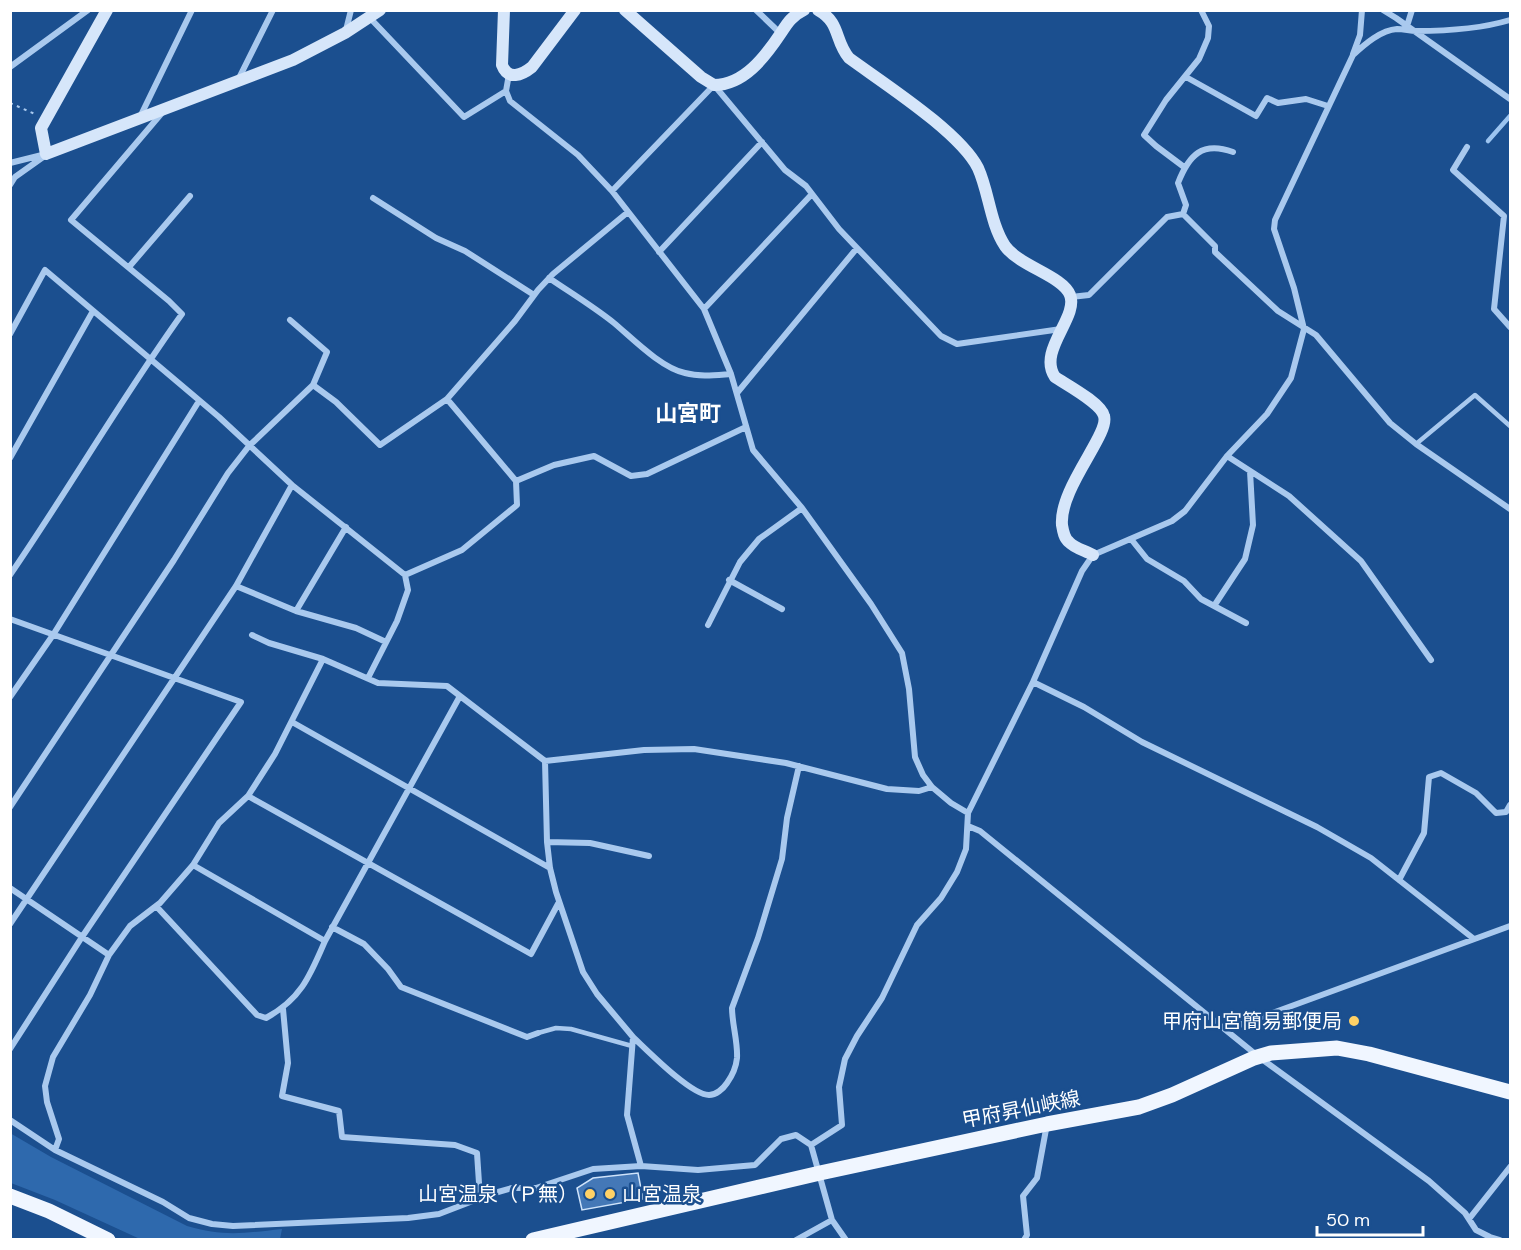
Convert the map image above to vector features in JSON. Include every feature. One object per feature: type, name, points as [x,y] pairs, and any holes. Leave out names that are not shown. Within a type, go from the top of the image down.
[{"type":"main road","name":"甲府昇仙峡線","points":[[532,1239],[820,1173],[1047,1124],[1139,1107],[1271,1053],[1337,1048],[1369,1054],[1510,1092]]},
{"type":"main road","points":[[10,1196],[49,1211],[108,1239]]},
{"type":"street","points":[[10,67],[88,10]]},
{"type":"street","points":[[46,154],[41,128],[107,10]]},
{"type":"street","points":[[138,120],[192,10]]},
{"type":"street","points":[[238,81],[273,10]]},
{"type":"street","points":[[345,33],[351,10]]},
{"type":"street","points":[[504,10],[501,58],[504,71],[509,75],[523,75],[532,67],[575,10]]},
{"type":"street","points":[[625,10],[701,77],[714,85],[785,170],[806,186],[839,229],[935,331],[957,344],[1061,329]]},
{"type":"street","points":[[756,10],[781,34]]},
{"type":"street","points":[[612,191],[714,85],[735,82],[745,75],[781,34],[789,20],[804,10]]},
{"type":"street","points":[[818,10],[833,21],[843,51],[849,58],[907,100],[962,146],[978,168],[1005,245],[1024,263],[1066,288],[1071,297],[1070,310],[1049,362],[1051,371],[1055,377],[1096,405],[1104,415],[1105,426],[1077,474],[1065,499],[1061,515],[1063,532],[1069,543],[1093,555]]},
{"type":"street","points":[[1185,167],[1144,135],[1166,100],[1199,59],[1208,38],[1209,26],[1201,10]]},
{"type":"street","points":[[811,1145],[842,1125],[839,1087],[845,1059],[882,998],[917,925],[941,897],[957,872],[966,849],[968,813],[1033,682],[1082,571],[1093,555],[1172,521],[1185,511],[1227,456],[1267,414],[1291,378],[1304,329],[1294,288],[1274,229],[1275,219],[1353,55],[1360,34],[1362,10]]},
{"type":"street","points":[[1383,10],[1510,99]]},
{"type":"street","points":[[1407,26],[1412,10]]},
{"type":"street","points":[[10,163],[46,154],[162,112],[293,60],[345,33],[375,14],[464,117],[506,91]]},
{"type":"street","points":[[1353,55],[1367,41],[1396,29],[1414,31],[1457,29],[1496,25],[1510,20]]},
{"type":"street","points":[[509,75],[506,91],[510,101],[578,155],[612,191],[704,309],[731,374],[753,450],[802,508],[871,604],[902,653],[909,689],[915,757],[923,775],[932,787],[951,803],[968,813]]},
{"type":"street","points":[[1186,77],[1256,116],[1267,98],[1278,103],[1306,99],[1328,106]]},
{"type":"street","points":[[10,575],[57,508],[150,359],[182,314],[170,301],[71,220],[162,112]]},
{"type":"street","points":[[660,252],[762,142]]},
{"type":"street","points":[[1183,214],[1186,205],[1178,183],[1185,167],[1197,152],[1211,147],[1233,152]]},
{"type":"street","points":[[1467,147],[1453,170],[1504,216],[1494,309],[1510,327]]},
{"type":"street","points":[[10,185],[15,177],[46,154]]},
{"type":"street","points":[[704,309],[812,194]]},
{"type":"street","points":[[129,267],[190,196]]},
{"type":"street","points":[[373,198],[436,238],[465,251],[534,295]]},
{"type":"street","points":[[313,385],[336,402],[380,445],[447,399],[549,278],[628,212]]},
{"type":"street","points":[[1071,297],[1089,295],[1167,217],[1183,214]]},
{"type":"street","points":[[1183,214],[1215,246],[1215,252],[1278,311],[1316,335],[1390,423],[1416,444],[1510,509]]},
{"type":"street","points":[[737,393],[857,248]]},
{"type":"street","points":[[10,334],[45,270],[199,401],[292,485],[405,575],[408,590],[397,621],[368,678]]},
{"type":"street","points":[[549,278],[613,322],[633,342],[671,368],[684,373],[702,375],[731,374]]},
{"type":"street","points":[[10,458],[93,311]]},
{"type":"street","points":[[10,807],[174,560],[228,473],[249,446],[313,385],[327,352],[290,320]]},
{"type":"street","points":[[405,575],[462,549],[517,505],[516,481],[447,399]]},
{"type":"street","points":[[10,697],[53,635],[199,401]]},
{"type":"street","points":[[516,481],[554,465],[594,456],[632,476],[647,474],[746,427]]},
{"type":"street","points":[[1227,456],[1289,496],[1361,561],[1431,660]]},
{"type":"street","points":[[1214,606],[1245,559],[1253,525],[1250,471]]},
{"type":"street","points":[[10,924],[236,586],[292,485]]},
{"type":"street","points":[[708,624],[740,562],[759,539],[802,508]]},
{"type":"street","points":[[296,611],[346,527]]},
{"type":"street","points":[[1131,539],[1147,560],[1184,581],[1201,599],[1246,623]]},
{"type":"street","points":[[729,580],[782,609]]},
{"type":"street","points":[[236,586],[296,611],[356,628],[386,642]]},
{"type":"street","points":[[10,619],[241,702],[82,937],[10,1049]]},
{"type":"street","points":[[252,635],[269,643],[323,659],[378,683],[447,686],[545,761],[644,750],[694,750],[799,766],[887,789],[919,791],[932,787]]},
{"type":"street","points":[[55,1150],[59,1139],[47,1102],[45,1086],[52,1057],[90,995],[109,955],[130,926],[156,906],[193,865],[219,823],[248,796],[292,722],[323,659]]},
{"type":"street","points":[[1033,682],[1084,707],[1142,742],[1317,827],[1371,858],[1474,939]]},
{"type":"street","points":[[156,906],[257,1015],[266,1018],[283,1009],[308,981],[332,927],[460,696]]},
{"type":"street","points":[[292,722],[550,868]]},
{"type":"street","points":[[545,761],[550,868],[583,972],[597,994],[633,1037],[688,1086],[701,1094],[711,1096],[723,1089],[733,1075],[737,1056],[732,1008],[758,938],[782,859],[787,818],[799,766]]},
{"type":"street","points":[[1399,880],[1424,833],[1429,777],[1440,773],[1476,793],[1496,813],[1506,812],[1510,805]]},
{"type":"street","points":[[248,796],[531,954],[559,902]]},
{"type":"street","points":[[968,826],[980,831],[1259,1057],[1429,1181],[1469,1219],[1484,1237],[1500,1239]]},
{"type":"street","points":[[547,842],[590,843],[649,856]]},
{"type":"street","points":[[193,865],[325,941]]},
{"type":"street","points":[[10,888],[109,955]]},
{"type":"street","points":[[1226,1030],[1510,926]]},
{"type":"street","points":[[332,927],[364,944],[388,969],[401,987],[527,1037],[538,1033]]},
{"type":"street","points":[[283,1009],[288,1063],[282,1096],[339,1111],[342,1137],[455,1145],[477,1153],[480,1198]]},
{"type":"street","points":[[633,1037],[627,1115],[641,1166]]},
{"type":"street","points":[[10,1120],[55,1150],[163,1202],[189,1218],[233,1226],[408,1218],[439,1214],[512,1188],[536,1188],[593,1169],[641,1166],[698,1170],[755,1165],[781,1139],[796,1135],[811,1145],[832,1220],[846,1239]]},
{"type":"street","points":[[1024,1239],[1027,1235],[1023,1196],[1037,1178],[1047,1124]]},
{"type":"street","points":[[1469,1219],[1510,1167]]},
{"type":"street","points":[[796,1239],[832,1220]]},
{"type":"lane","points":[[1416,444],[1475,395],[1510,426]]},
{"type":"lane","points":[[538,1033],[556,1028],[571,1029],[632,1046]]},
{"type":"path","points":[[10,103],[34,114]]},
{"type":"shaded area","points":[[10,1133],[51,1157],[187,1226],[223,1233],[282,1229],[280,1239],[140,1239],[55,1200],[11,1183]]},
{"type":"building","name":"山宮温泉","points":[[638,1173],[643,1199],[582,1210],[577,1188],[593,1178]]},
{"type":"waterway","points":[[1488,141],[1510,116]]},
{"type":"place","name":"甲府山宮簡易郵便局","points":[[1354,1021]]},
{"type":"place","name":"山宮温泉（Ｐ無）","points":[[590,1194]]},
{"type":"place","name":"山宮温泉","points":[[610,1194]]},
{"type":"district","name":"山宮町","points":[[688,413]]}]
